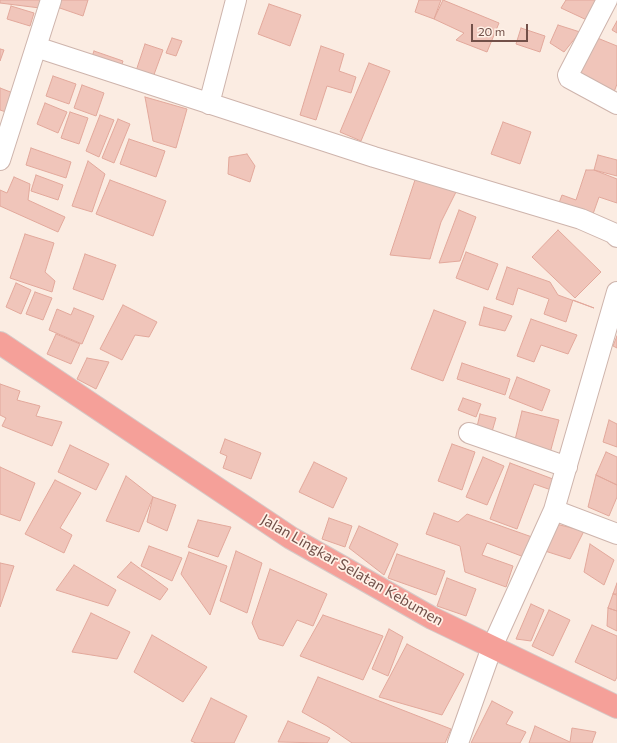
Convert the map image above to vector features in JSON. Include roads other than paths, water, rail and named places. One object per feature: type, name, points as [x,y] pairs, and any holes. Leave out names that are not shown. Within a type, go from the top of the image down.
[{"type":"highway","name":"Jalan Lingkar Selatan Kebumen","points":[[0,343],[292,538],[432,618],[617,707]]},
{"type":"street","points":[[0,160],[51,0]]},
{"type":"street","points":[[209,104],[236,0]]},
{"type":"street","points":[[607,0],[568,75],[570,78],[617,104]]},
{"type":"street","points":[[36,47],[382,160],[581,219],[616,231]]},
{"type":"street","points":[[458,743],[492,647],[554,510],[616,301]]},
{"type":"street","points":[[469,433],[567,467]]},
{"type":"street","points":[[554,510],[617,534]]}]
